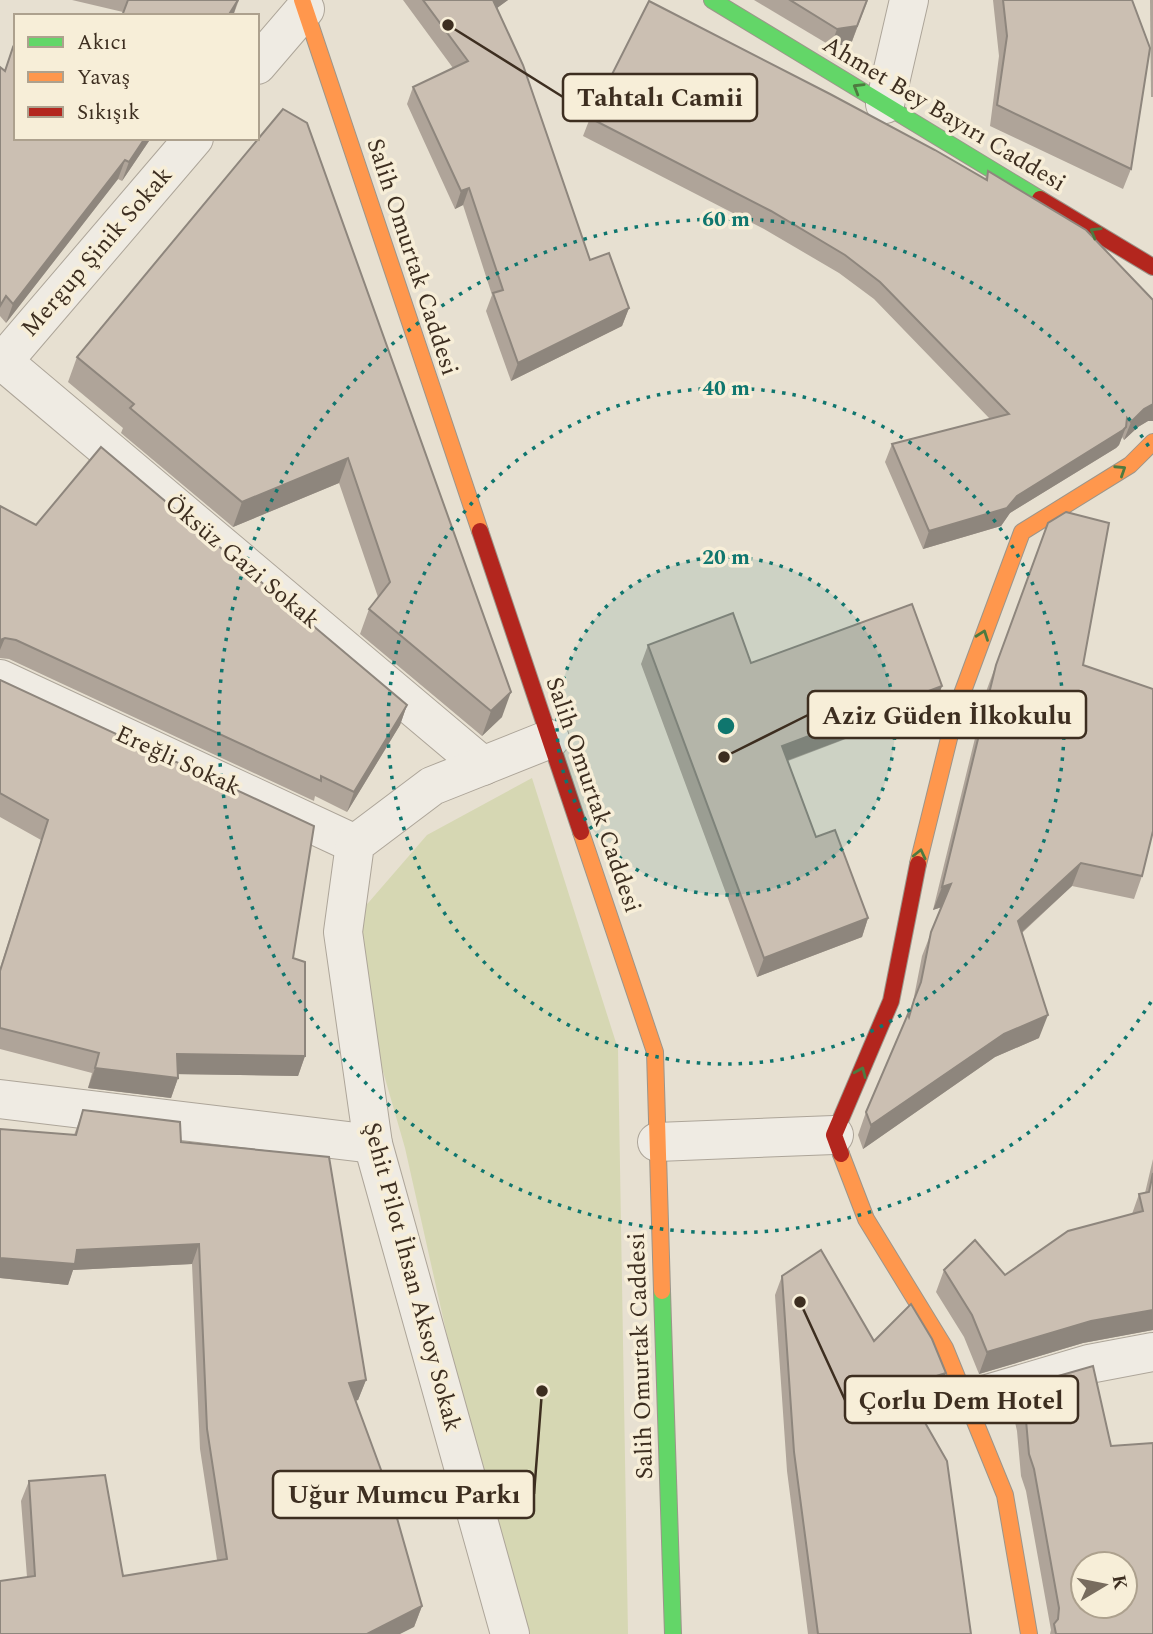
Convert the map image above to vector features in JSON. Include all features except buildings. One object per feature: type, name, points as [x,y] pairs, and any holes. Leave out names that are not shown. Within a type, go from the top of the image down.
[{"type":"main road","name":"Ahmet Bey Bayırı Caddesi","points":[[712,0],[1153,267]]},
{"type":"main road","name":"Salih Omurtak Caddesi","points":[[304,4],[655,1052],[673,1634]]},
{"type":"main road","points":[[1029,1634],[1004,1494],[945,1348],[866,1219],[834,1135],[891,1001],[920,853],[956,710],[1021,532],[1130,465],[1153,442]]},
{"type":"street","points":[[885,104],[909,0]]},
{"type":"street","points":[[259,62],[304,4]]},
{"type":"street","name":"Mergup Şinik Sokak","points":[[1,362],[192,140]]},
{"type":"street","name":"Öksüz Gazi Sokak","points":[[1,362],[484,766]]},
{"type":"street","name":"Ereğli Sokak","points":[[0,679],[355,844]]},
{"type":"street","points":[[355,844],[432,786],[550,739]]},
{"type":"street","name":"Şehit Pilot İhsan Aksoy Sokak","points":[[355,844],[343,932],[373,1144],[510,1634]]},
{"type":"street","points":[[0,1099],[373,1144]]},
{"type":"street","points":[[657,1142],[834,1135]]},
{"type":"street","points":[[967,1400],[1089,1364],[1153,1352]]},
{"type":"green space","points":[[532,778],[618,1049],[628,1634],[514,1634],[405,1148],[343,932],[427,835]]},
{"type":"traffic: fast","points":[[712,0],[1040,199]]},
{"type":"traffic: fast","points":[[662,1291],[673,1634]]},
{"type":"traffic: slow","points":[[302,0],[480,531]]},
{"type":"traffic: slow","points":[[918,864],[956,710],[1022,532],[1130,465],[1153,442]]},
{"type":"traffic: slow","points":[[581,832],[655,1052],[662,1291]]},
{"type":"traffic: slow","points":[[841,1154],[866,1219],[945,1348],[1005,1495],[1029,1634]]},
{"type":"traffic: jam","points":[[1040,199],[1153,267]]},
{"type":"traffic: jam","points":[[480,531],[581,832]]},
{"type":"traffic: jam","points":[[841,1154],[834,1135],[891,1001],[918,864]]},
{"type":"place","name":"Tahtalı Camii","points":[[448,25]]},
{"type":"place","name":"Aziz Güden İlkokulu","points":[[724,757]]},
{"type":"place","name":"Çorlu Dem Hotel","points":[[800,1302]]},
{"type":"place","name":"Uğur Mumcu Parkı","points":[[542,1391]]}]
